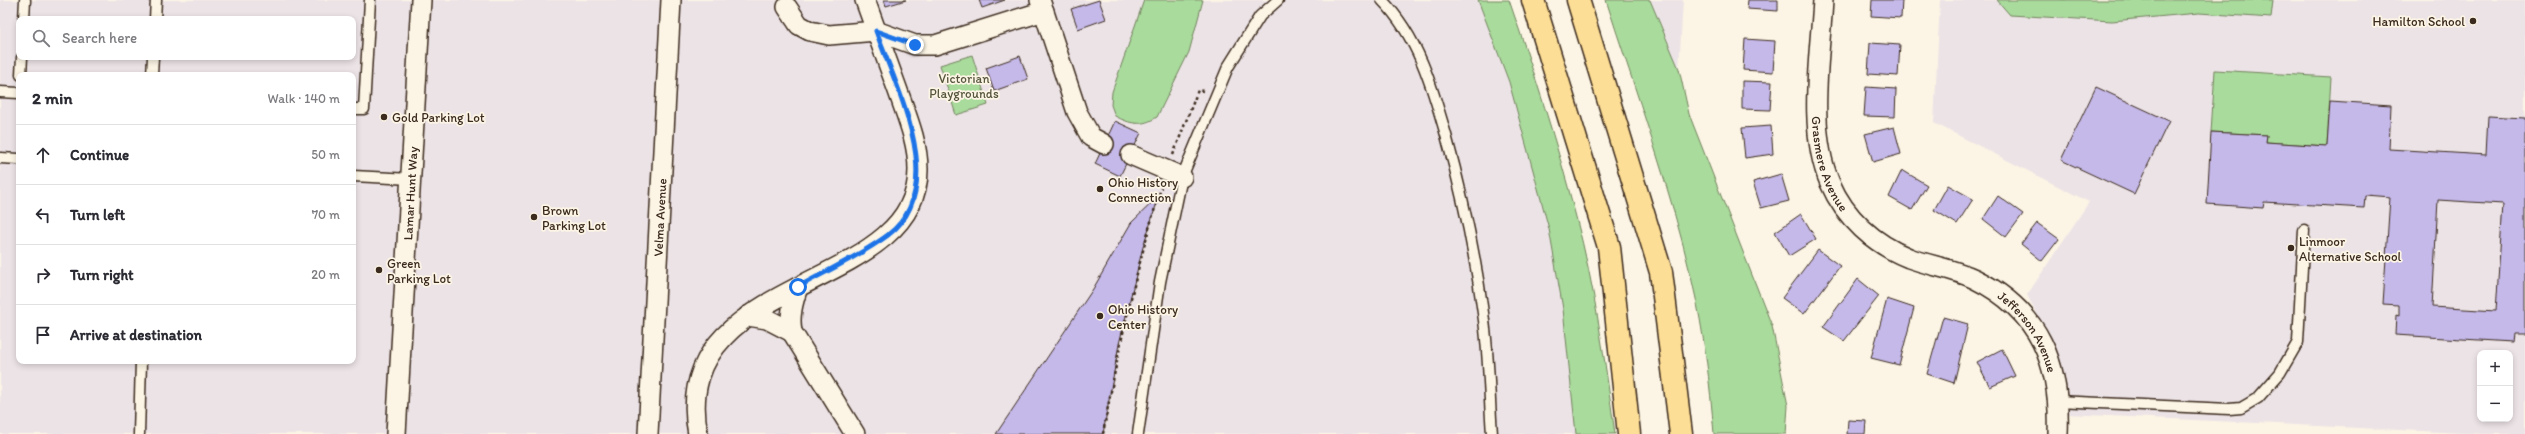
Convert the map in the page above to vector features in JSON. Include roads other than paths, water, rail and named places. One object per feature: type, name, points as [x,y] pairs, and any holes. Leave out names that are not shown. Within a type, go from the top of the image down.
[{"type":"highway","points":[[1533,0],[1609,246],[1630,434]]},
{"type":"highway","points":[[1578,0],[1661,272],[1681,434]]},
{"type":"street","name":"Lamar Hunt Way","points":[[396,434],[421,0]]},
{"type":"street","name":"Velma Avenue","points":[[648,434],[671,0]]},
{"type":"street","points":[[698,434],[696,421],[696,396],[701,376],[711,354],[730,328],[798,287],[858,254],[889,234],[905,215],[915,192],[918,170],[915,141],[865,0]]},
{"type":"street","name":"Grasmere Avenue","points":[[1823,0],[1818,122],[1821,158],[1830,183],[1840,204],[1860,228],[1883,245],[1910,258],[1943,267]]},
{"type":"street","points":[[787,7],[799,25],[810,30],[829,35],[876,31],[915,45],[935,45],[1042,5],[1077,112],[1091,138],[1104,144]]},
{"type":"street","points":[[1131,155],[1174,174]]},
{"type":"street","name":"Jefferson Avenue","points":[[1943,267],[1975,280],[2002,296],[2024,314],[2042,339],[2055,376],[2058,434]]},
{"type":"street","points":[[798,287],[790,320],[792,332],[855,434]]},
{"type":"street","points":[[748,316],[767,319],[792,332]]},
{"type":"lane","points":[[24,16],[25,0]]},
{"type":"lane","points":[[155,16],[156,0]]},
{"type":"lane","points":[[356,109],[364,109],[370,0]]},
{"type":"lane","points":[[1138,434],[1174,174],[1215,96],[1237,50],[1260,16],[1278,0]]},
{"type":"lane","points":[[1382,0],[1390,8],[1416,48],[1432,84],[1462,191],[1484,314],[1492,434]]},
{"type":"lane","points":[[21,72],[22,60]]},
{"type":"lane","points":[[152,72],[153,60]]},
{"type":"lane","points":[[0,92],[16,93]]},
{"type":"lane","points":[[0,158],[16,159]]},
{"type":"lane","points":[[356,176],[410,179]]},
{"type":"lane","points":[[2057,401],[2229,409],[2241,408],[2258,398],[2280,373],[2298,342],[2304,230]]},
{"type":"lane","points":[[139,434],[142,364]]},
{"type":"place","name":"Hamilton School","points":[[2473,21]]},
{"type":"place","name":"Gold Parking Lot","points":[[384,117]]},
{"type":"place","name":"Ohio History Connection","points":[[1100,189]]},
{"type":"place","name":"Brown Parking Lot","points":[[534,217]]},
{"type":"place","name":"Linmoor Alternative School","points":[[2291,248]]},
{"type":"place","name":"Green Parking Lot","points":[[379,270]]},
{"type":"place","name":"Ohio History Center","points":[[1100,316]]},
{"type":"park label","name":"Victorian Playgrounds","points":[[964,86]]}]
